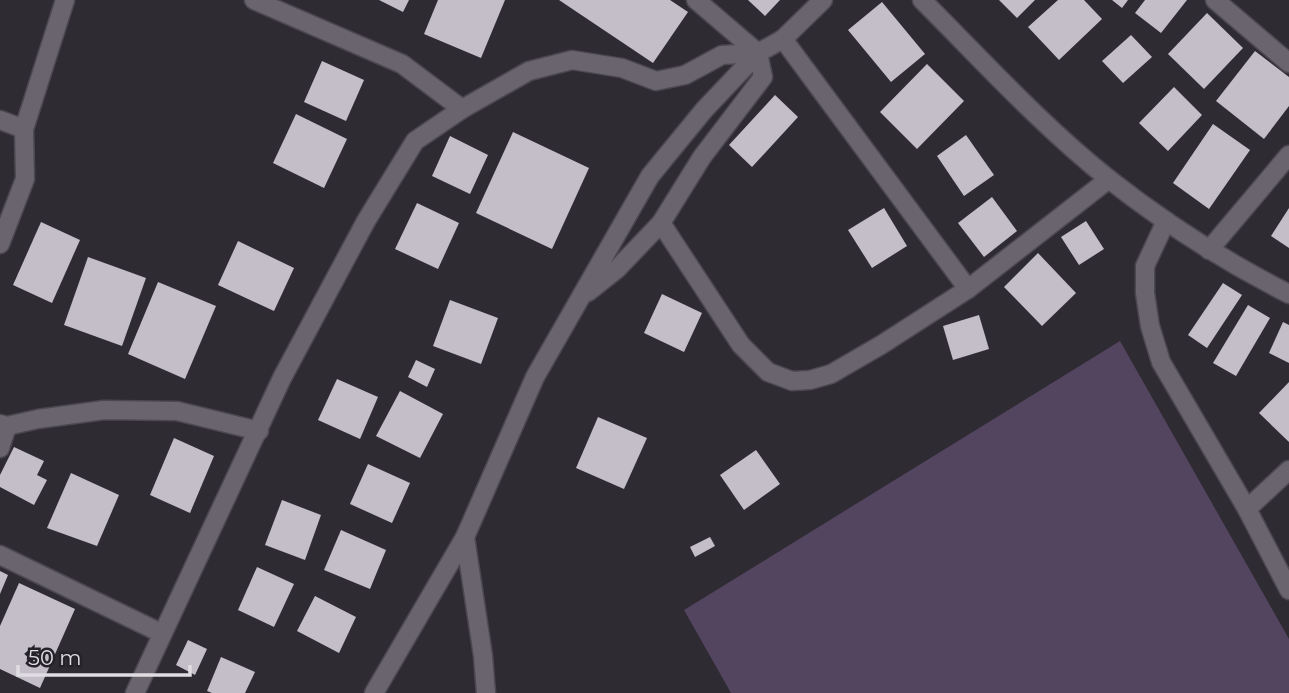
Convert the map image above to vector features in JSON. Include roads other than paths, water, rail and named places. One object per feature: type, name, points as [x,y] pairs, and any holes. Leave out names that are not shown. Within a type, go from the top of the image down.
[{"type":"street","points":[[0,244],[25,179],[24,129],[65,0]]},
{"type":"street","points":[[254,0],[402,64],[462,109]]},
{"type":"street","points":[[578,301],[617,269],[661,223],[702,157],[763,77],[758,53],[696,0]]},
{"type":"street","points":[[374,693],[465,537],[535,377],[650,176],[704,110],[758,53],[783,39],[823,0]]},
{"type":"street","points":[[922,0],[1059,135],[1110,179],[1209,250],[1289,294]]},
{"type":"street","points":[[1215,0],[1289,63]]},
{"type":"street","points":[[783,39],[968,289]]},
{"type":"street","points":[[135,693],[282,378],[366,221],[415,141],[462,109],[529,71],[572,60],[622,68],[656,81],[685,75],[722,55],[758,53]]},
{"type":"street","points":[[0,120],[24,129]]},
{"type":"street","points":[[1209,250],[1289,155]]},
{"type":"street","points":[[661,223],[741,345],[768,372],[792,381],[810,380],[831,374],[968,289],[1110,179]]},
{"type":"street","points":[[1166,221],[1145,266],[1145,293],[1150,326],[1161,362],[1248,509],[1289,590]]},
{"type":"street","points":[[0,448],[4,425],[104,410],[177,411],[259,431]]},
{"type":"street","points":[[1248,509],[1289,470]]},
{"type":"street","points":[[465,537],[486,693]]},
{"type":"street","points":[[0,555],[161,633]]}]
